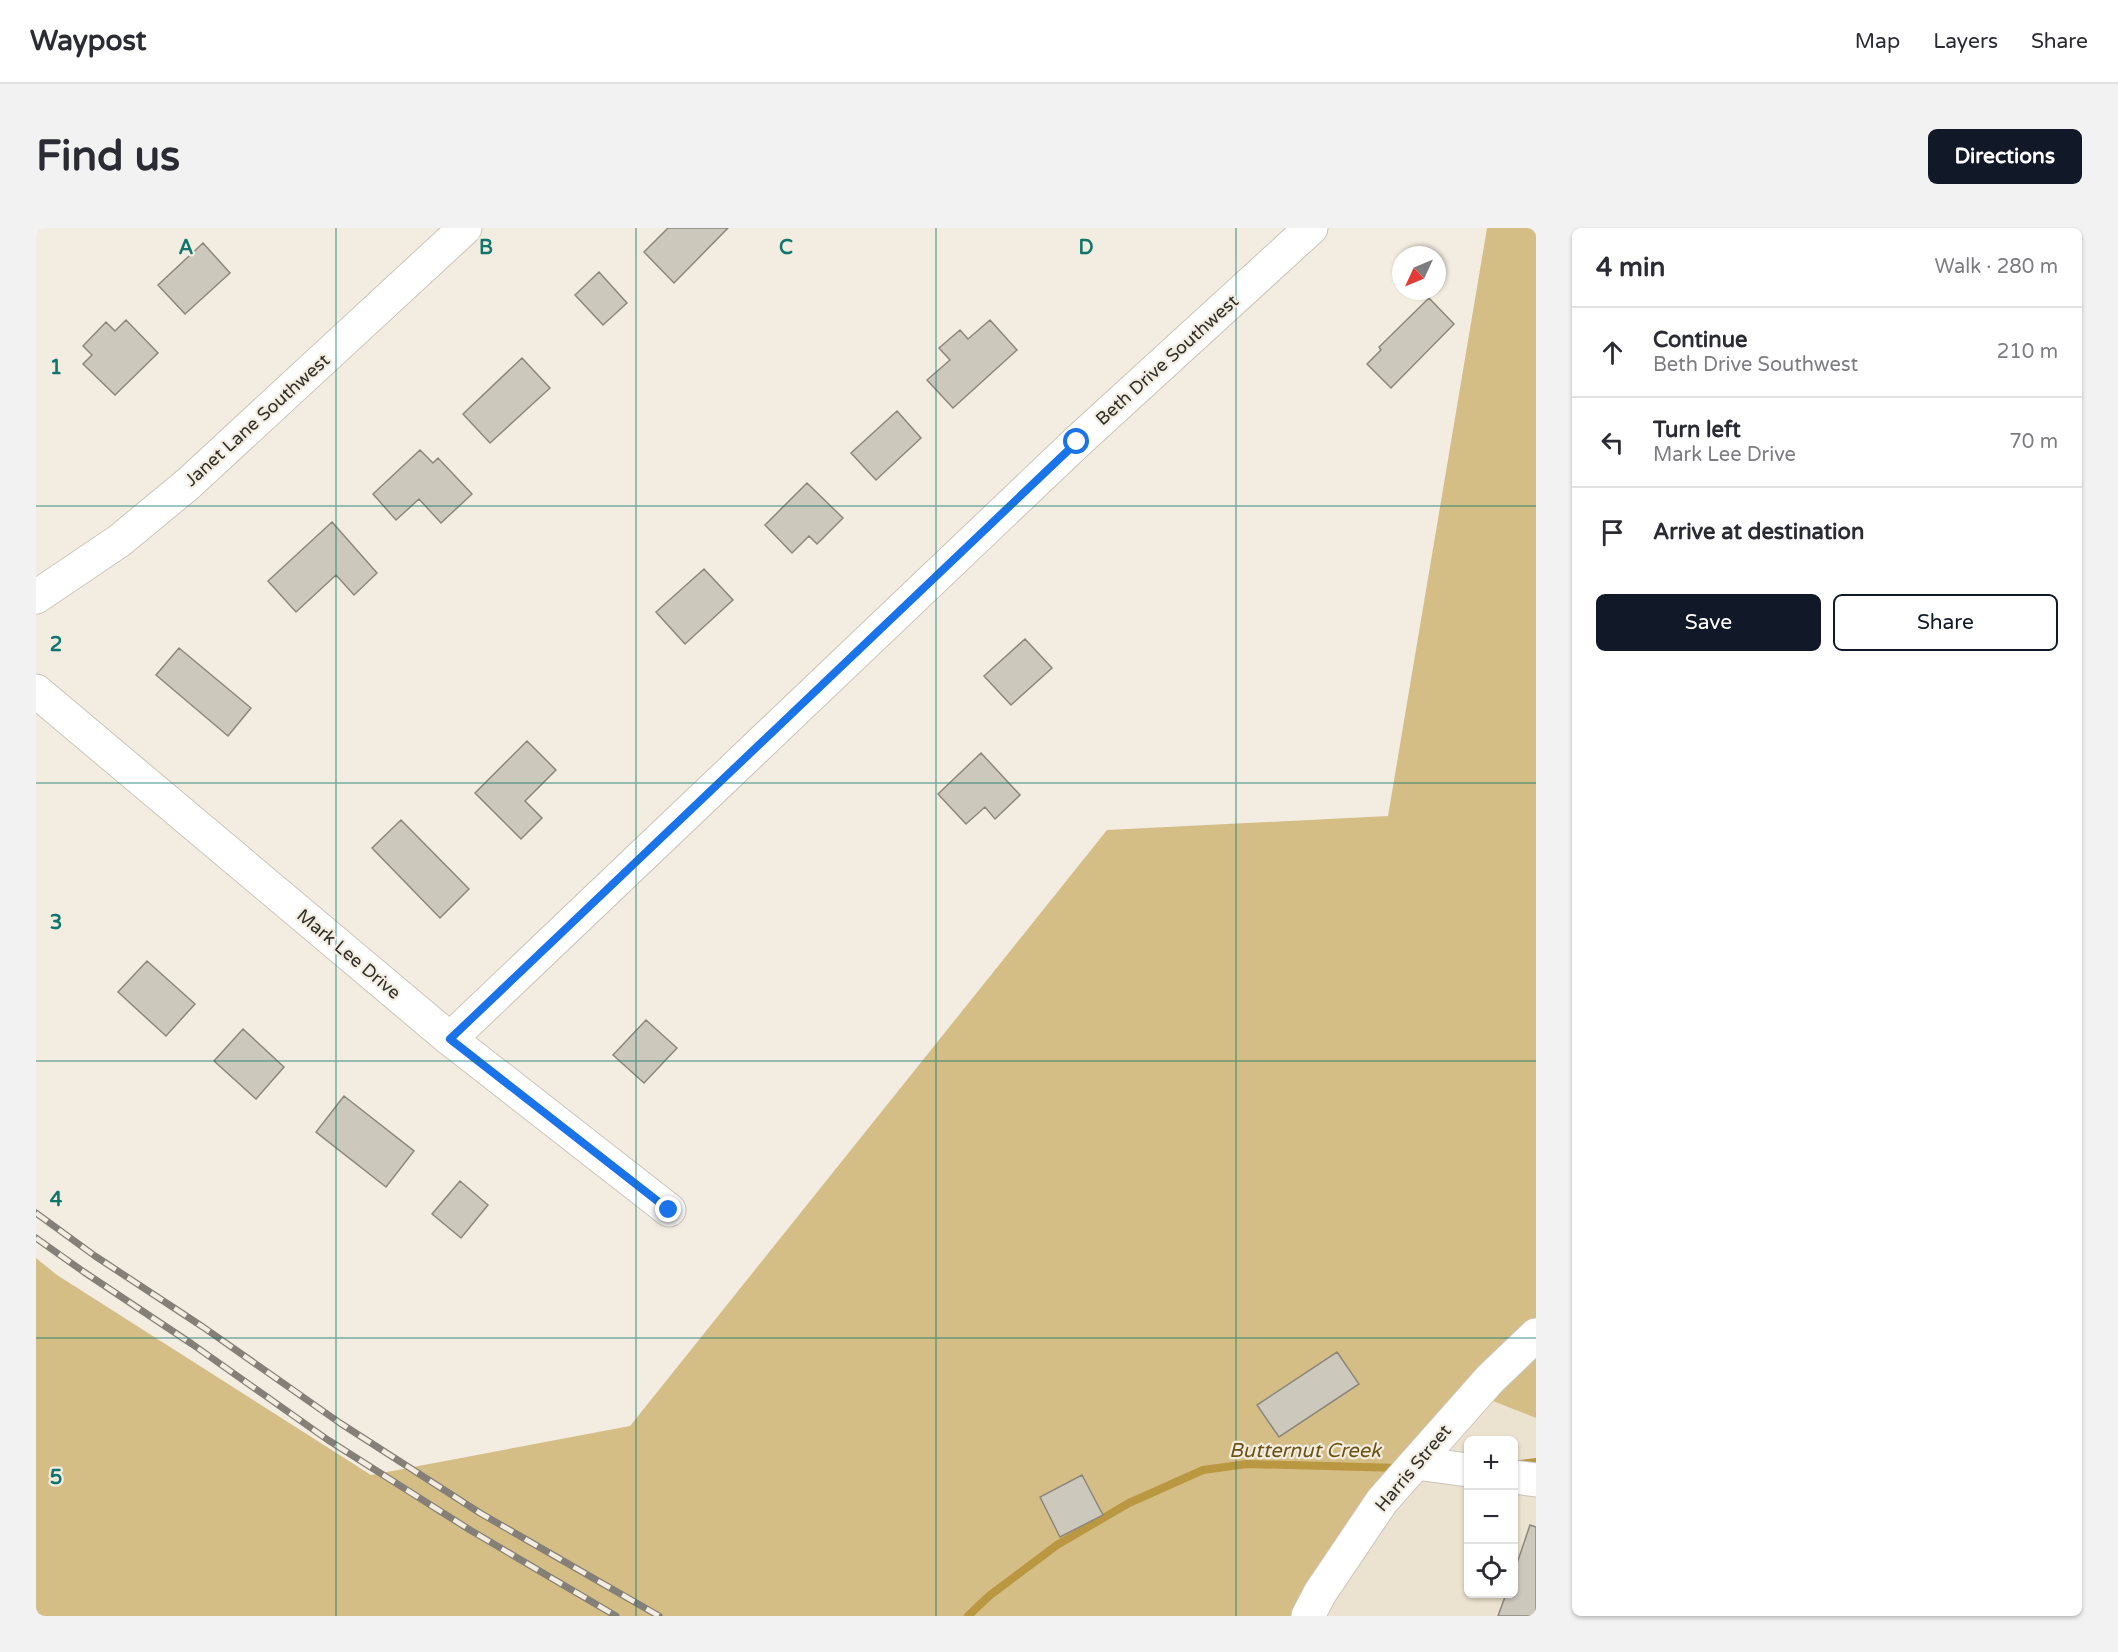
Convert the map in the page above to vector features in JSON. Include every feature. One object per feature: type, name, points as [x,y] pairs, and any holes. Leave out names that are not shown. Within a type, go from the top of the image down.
[{"type":"street","name":"Janet Lane Southwest","points":[[36,597],[119,541],[188,484],[465,228]]},
{"type":"street","name":"Beth Drive Southwest","points":[[450,1039],[1077,442],[1311,228]]},
{"type":"street","name":"Mark Lee Drive","points":[[36,691],[450,1039],[669,1210]]},
{"type":"street","name":"Harris Street","points":[[1308,1616],[1320,1593],[1382,1501],[1490,1379],[1536,1335]]},
{"type":"street","points":[[1416,1463],[1464,1469]]},
{"type":"street","points":[[1518,1477],[1536,1480]]},
{"type":"shaded area","points":[[1487,228],[1536,228],[1536,1418],[1470,1392],[1322,1616],[36,1616],[36,1258],[57,1275],[371,1475],[630,1426],[1107,830],[1388,816]]},
{"type":"shaded area","points":[[1470,1392],[1536,1418],[1536,1616],[1322,1616]]},
{"type":"building","points":[[668,228],[728,228],[674,283],[644,252]]},
{"type":"building","points":[[203,243],[230,273],[185,314],[158,285]]},
{"type":"building","points":[[599,272],[627,303],[603,325],[575,295]]},
{"type":"building","points":[[1427,300],[1431,300],[1454,324],[1391,388],[1367,364],[1381,350],[1379,347]]},
{"type":"building","points":[[126,320],[158,353],[115,395],[83,364],[92,355],[83,346],[106,322],[115,331]]},
{"type":"building","points":[[990,320],[1017,350],[953,408],[927,380],[950,360],[939,348],[960,330],[968,339]]},
{"type":"building","points":[[522,358],[550,388],[490,443],[463,414]]},
{"type":"building","points":[[897,411],[921,438],[876,480],[851,453]]},
{"type":"building","points":[[420,450],[433,463],[438,458],[472,494],[441,523],[419,499],[396,520],[373,494]]},
{"type":"building","points":[[807,483],[843,518],[817,544],[809,536],[792,553],[765,525]]},
{"type":"building","points":[[332,522],[377,573],[354,595],[336,575],[296,612],[268,581]]},
{"type":"building","points":[[704,569],[733,600],[685,644],[656,612]]},
{"type":"building","points":[[1025,639],[1052,668],[1011,705],[984,676]]},
{"type":"building","points":[[179,648],[251,708],[228,736],[156,675]]},
{"type":"building","points":[[527,741],[556,770],[525,801],[542,818],[521,839],[475,793]]},
{"type":"building","points":[[981,753],[1020,795],[995,819],[985,807],[966,824],[938,794]]},
{"type":"building","points":[[401,820],[469,889],[440,918],[372,848]]},
{"type":"building","points":[[147,961],[195,1004],[166,1036],[118,992]]},
{"type":"building","points":[[646,1020],[677,1048],[644,1083],[613,1055]]},
{"type":"building","points":[[243,1029],[284,1067],[256,1099],[214,1061]]},
{"type":"building","points":[[344,1096],[414,1151],[386,1187],[316,1132]]},
{"type":"building","points":[[460,1181],[488,1205],[461,1238],[432,1214]]},
{"type":"building","points":[[1337,1352],[1359,1384],[1279,1437],[1257,1405]]},
{"type":"building","points":[[1082,1475],[1103,1515],[1060,1537],[1040,1497]]},
{"type":"building","points":[[1530,1525],[1536,1527],[1536,1616],[1498,1616],[1505,1598],[1518,1598],[1518,1560]]},
{"type":"waterway","name":"Butternut Creek","points":[[1520,1464],[1536,1462]]},
{"type":"waterway","name":"Butternut Creek","points":[[968,1616],[989,1596],[1057,1545],[1129,1503],[1203,1470],[1247,1464],[1401,1468]]},
{"type":"railway","points":[[36,1213],[95,1256],[203,1327],[340,1423],[480,1513],[659,1616]]},
{"type":"railway","points":[[36,1238],[328,1440],[470,1530],[616,1616]]},
{"type":"route","points":[[669,1210],[450,1039],[1077,442]]}]
